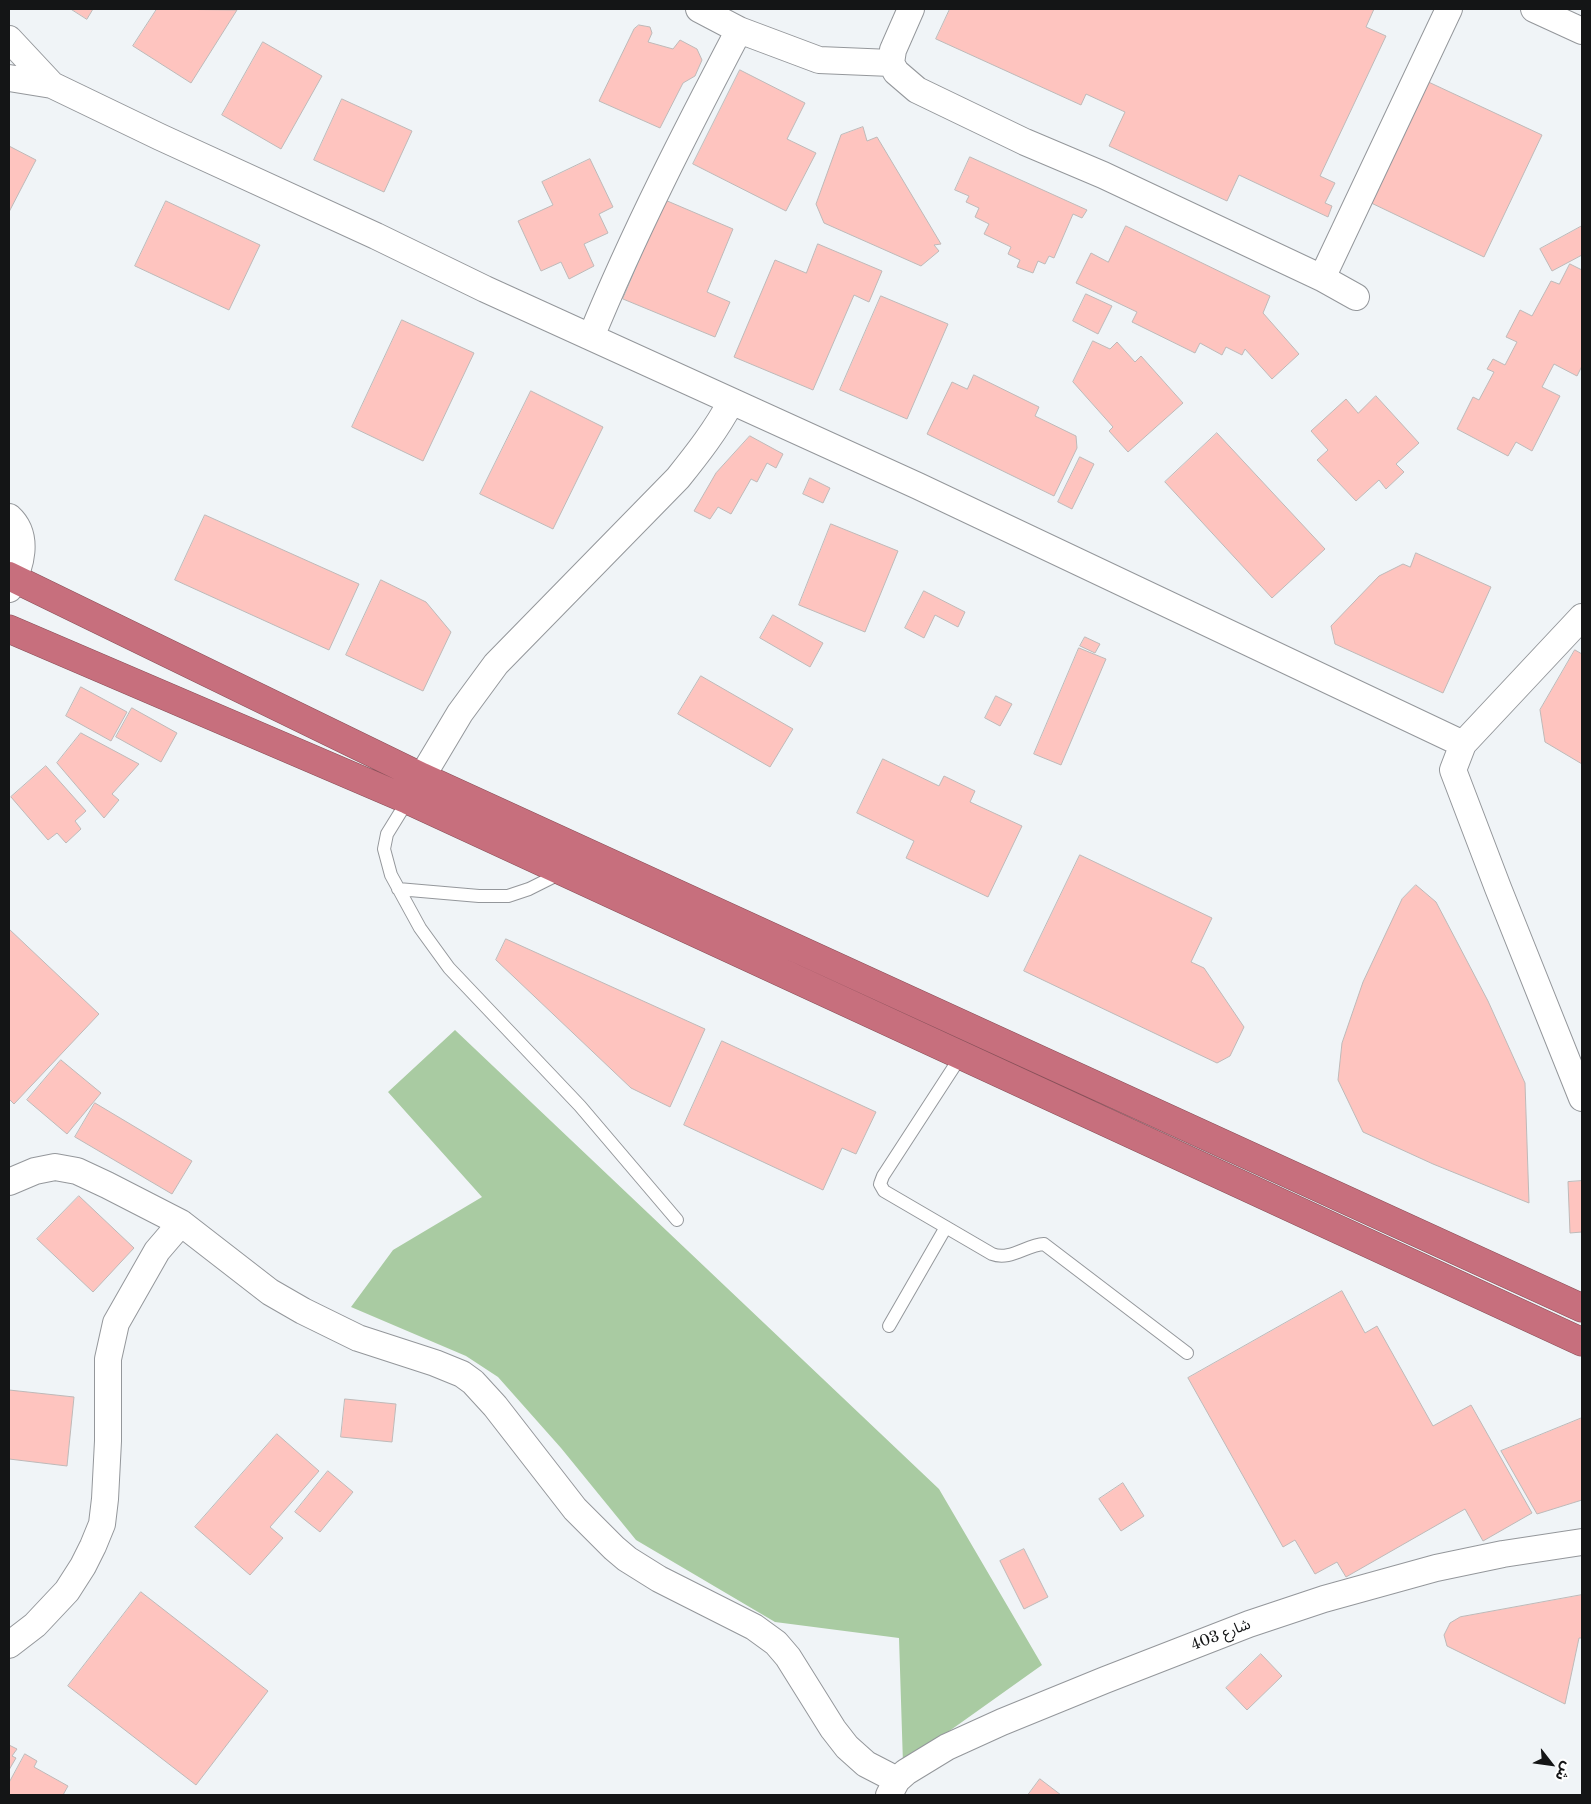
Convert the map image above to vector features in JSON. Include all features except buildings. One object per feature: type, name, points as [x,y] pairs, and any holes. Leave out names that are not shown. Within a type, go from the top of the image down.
[{"type":"highway","points":[[11,581],[422,777],[1582,1308]]},
{"type":"highway","points":[[9,629],[408,800],[1582,1342]]},
{"type":"street","points":[[699,9],[739,30],[819,60],[891,63]]},
{"type":"street","points":[[911,9],[893,50],[891,63],[896,72],[905,81],[935,100],[1024,142],[1103,175],[1322,278],[1356,297]]},
{"type":"street","points":[[1322,278],[1449,9]]},
{"type":"street","points":[[1534,9],[1582,31]]},
{"type":"street","points":[[591,337],[614,281],[672,158],[739,30]]},
{"type":"street","points":[[9,39],[52,85]]},
{"type":"street","points":[[9,78],[52,85],[485,289],[918,486],[1463,744]]},
{"type":"street","points":[[408,800],[460,713],[496,664],[678,478],[703,447],[731,402]]},
{"type":"street","points":[[9,517],[21,536],[22,550],[11,581]]},
{"type":"street","points":[[1582,617],[1463,744],[1453,770],[1481,846],[1582,1098]]},
{"type":"street","points":[[9,1182],[35,1171],[55,1167],[77,1171],[182,1223],[270,1292],[303,1311],[358,1338],[435,1363],[462,1374],[473,1382],[495,1406],[576,1509],[614,1548],[659,1580],[754,1628],[776,1643],[788,1657],[833,1729],[847,1747],[893,1788]]},
{"type":"street","points":[[9,1645],[35,1625],[67,1590],[83,1566],[93,1546],[102,1524],[105,1499],[108,1442],[108,1359],[116,1322],[157,1251],[182,1223]]},
{"type":"street","name":"شارع 403","points":[[893,1788],[924,1760],[947,1747],[1002,1722],[1105,1680],[1283,1612],[1352,1591],[1466,1561],[1582,1542]]},
{"type":"lane","points":[[408,800],[388,834],[384,849],[386,864],[420,928],[449,968],[586,1113],[677,1220]]},
{"type":"lane","points":[[398,889],[479,896],[508,896],[529,889],[563,872]]},
{"type":"lane","points":[[961,1056],[883,1176],[880,1184],[884,1191],[999,1257],[1044,1244],[1187,1353]]},
{"type":"lane","points":[[888,1326],[946,1227]]},
{"type":"green space","points":[[455,1030],[939,1489],[1042,1665],[903,1764],[899,1638],[775,1622],[636,1540],[561,1448],[498,1377],[466,1356],[351,1307],[393,1250],[482,1197],[388,1092]]}]
